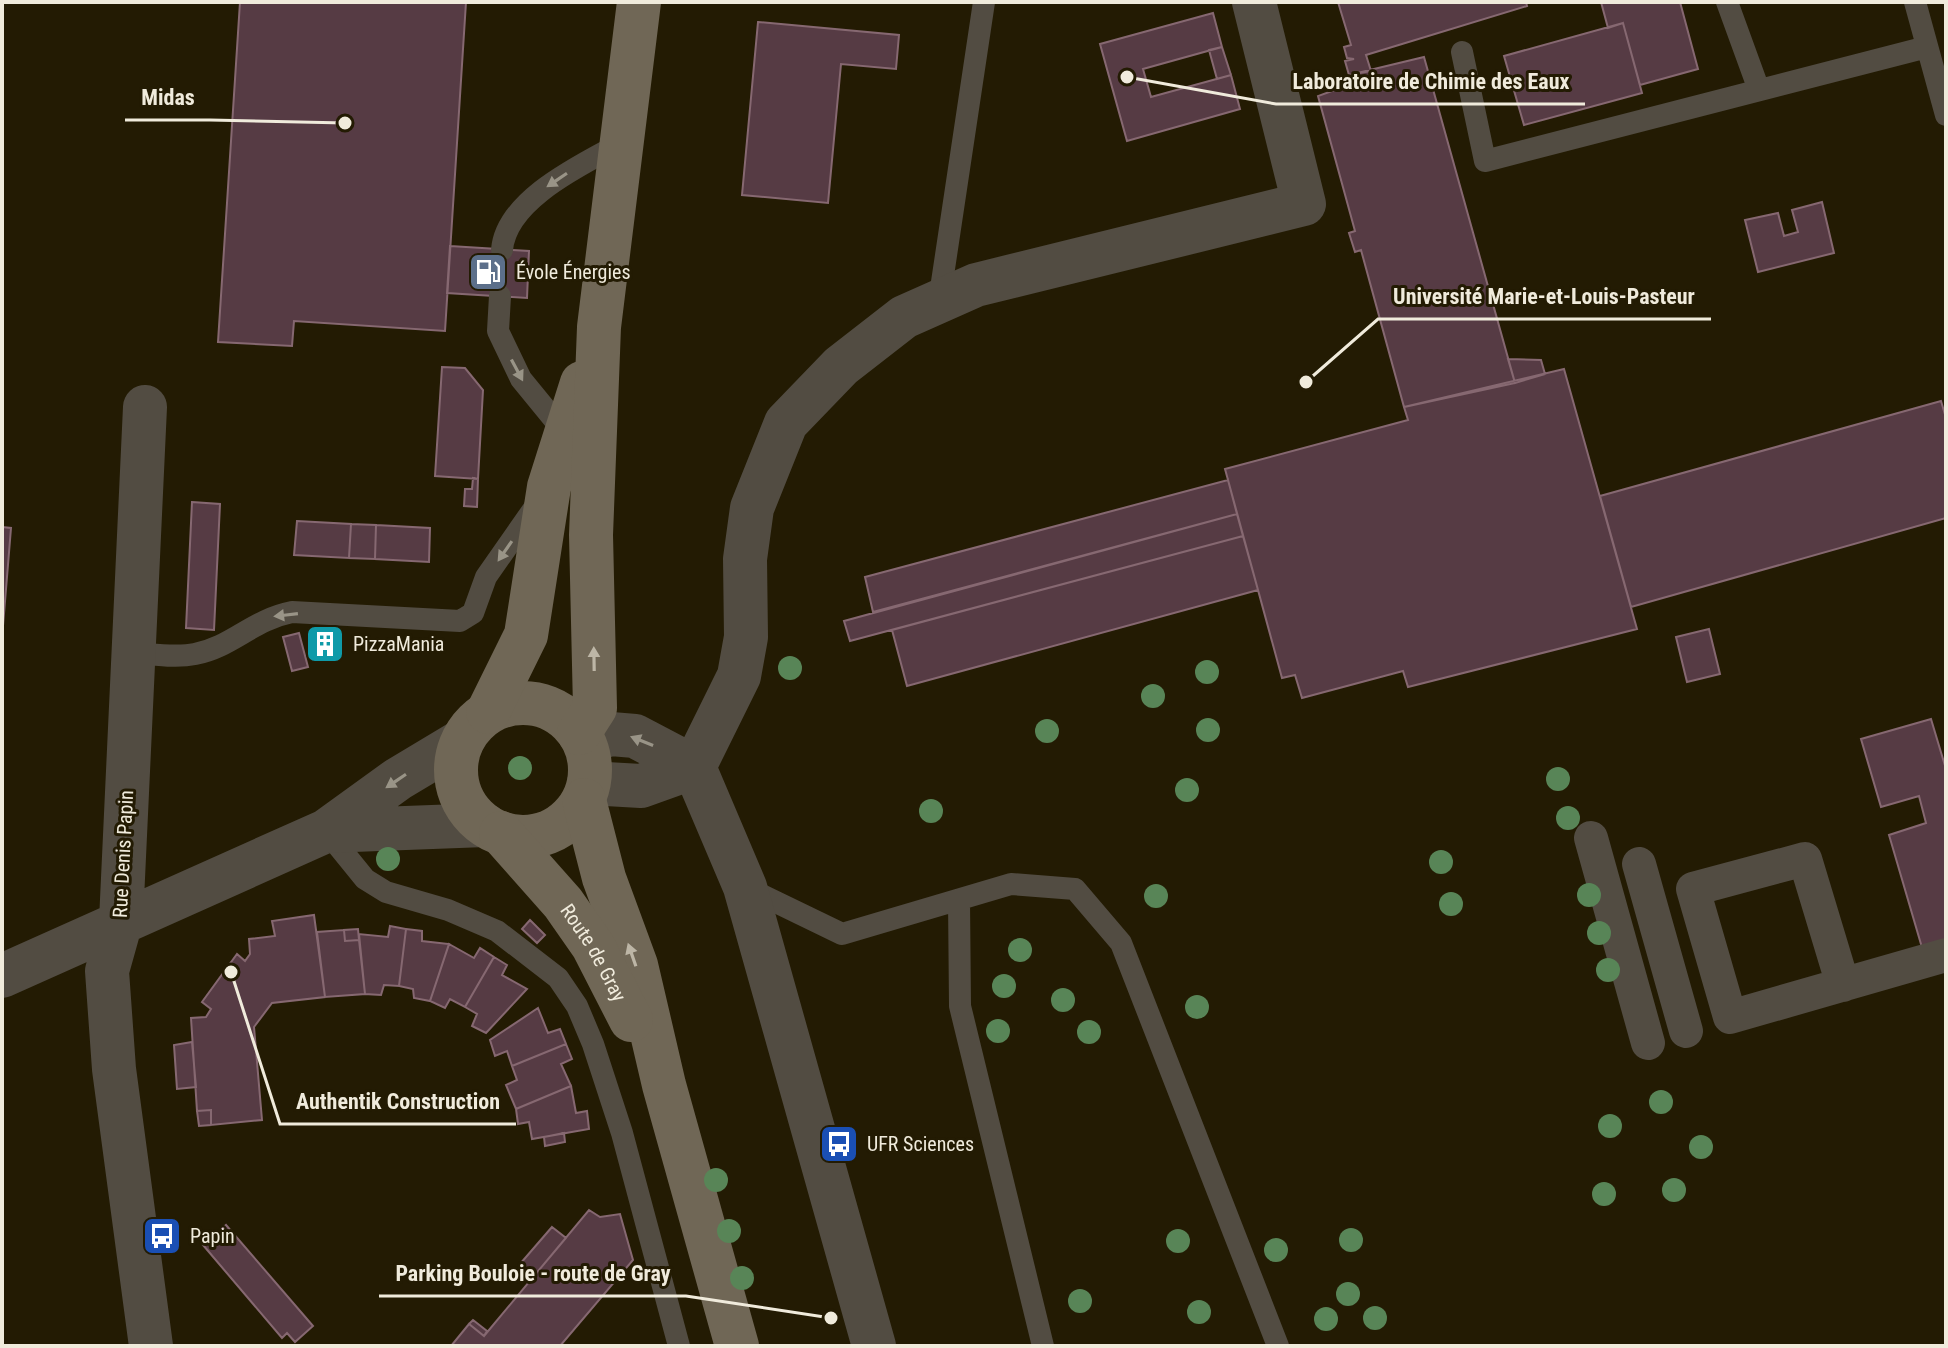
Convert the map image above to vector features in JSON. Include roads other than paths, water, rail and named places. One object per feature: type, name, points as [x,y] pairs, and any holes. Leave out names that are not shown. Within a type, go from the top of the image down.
[{"type":"main road","points":[[625,2],[633,53]]},
{"type":"main road","points":[[599,327],[549,487],[526,635],[457,763],[458,787],[468,808],[493,829],[524,837],[548,832],[569,820],[595,708],[591,535],[599,327],[639,2]]},
{"type":"main road","points":[[475,726],[520,702],[543,705],[564,716],[584,764]]},
{"type":"main road","name":"Route de Gray","points":[[584,764],[604,878],[636,965],[664,1085],[737,1346]]},
{"type":"main road","name":"Route de Gray","points":[[493,829],[563,903],[593,946],[664,1085]]},
{"type":"street","points":[[584,764],[641,786],[694,767],[739,676],[746,637],[745,559],[752,508],[786,423],[841,366],[904,317],[976,285],[1304,204],[1254,2]]},
{"type":"street","name":"Rue Denis Papin","points":[[145,407],[121,921],[107,971],[115,1084],[151,1346]]},
{"type":"street","points":[[2,976],[326,831],[475,726]]},
{"type":"street","points":[[694,767],[745,887],[874,1346]]},
{"type":"street","points":[[326,831],[493,829]]},
{"type":"street","points":[[1591,838],[1648,1043]]},
{"type":"street","points":[[1843,985],[1805,859],[1693,889],[1730,1017],[1843,985],[1946,955]]},
{"type":"street","points":[[1639,864],[1686,1031]]},
{"type":"lane","points":[[939,302],[984,2]]},
{"type":"lane","points":[[1727,2],[1759,90]]},
{"type":"lane","points":[[1915,2],[1946,115]]},
{"type":"lane","points":[[1462,52],[1485,161],[1927,47]]},
{"type":"lane","points":[[502,250],[504,232],[550,182],[624,142]]},
{"type":"lane","points":[[500,296],[498,331],[521,379],[566,434]]},
{"type":"lane","points":[[132,653],[193,655],[222,645],[265,618],[292,612],[460,621],[473,613],[486,577],[549,487]]},
{"type":"lane","points":[[326,831],[365,879],[386,892],[448,910],[497,931],[558,978],[577,1006],[593,1044],[622,1133],[679,1346]]},
{"type":"lane","points":[[745,887],[842,934],[1011,884],[1075,889],[1121,943],[1278,1346]]},
{"type":"lane","points":[[959,900],[960,1006],[1043,1346]]},
{"type":"place","name":"Laboratoire de Chimie des Eaux","points":[[1127,77]]},
{"type":"place","name":"Midas","points":[[345,123]]},
{"type":"place","name":"Évole Énergies","points":[[488,272]]},
{"type":"place","name":"Université Marie-et-Louis-Pasteur","points":[[1306,382]]},
{"type":"place","name":"PizzaMania","points":[[325,644]]},
{"type":"place","name":"Authentik Construction","points":[[231,972]]},
{"type":"place","name":"UFR Sciences","points":[[839,1144]]},
{"type":"place","name":"Papin","points":[[162,1236]]},
{"type":"place","name":"Parking Bouloie - route de Gray","points":[[831,1318]]}]
